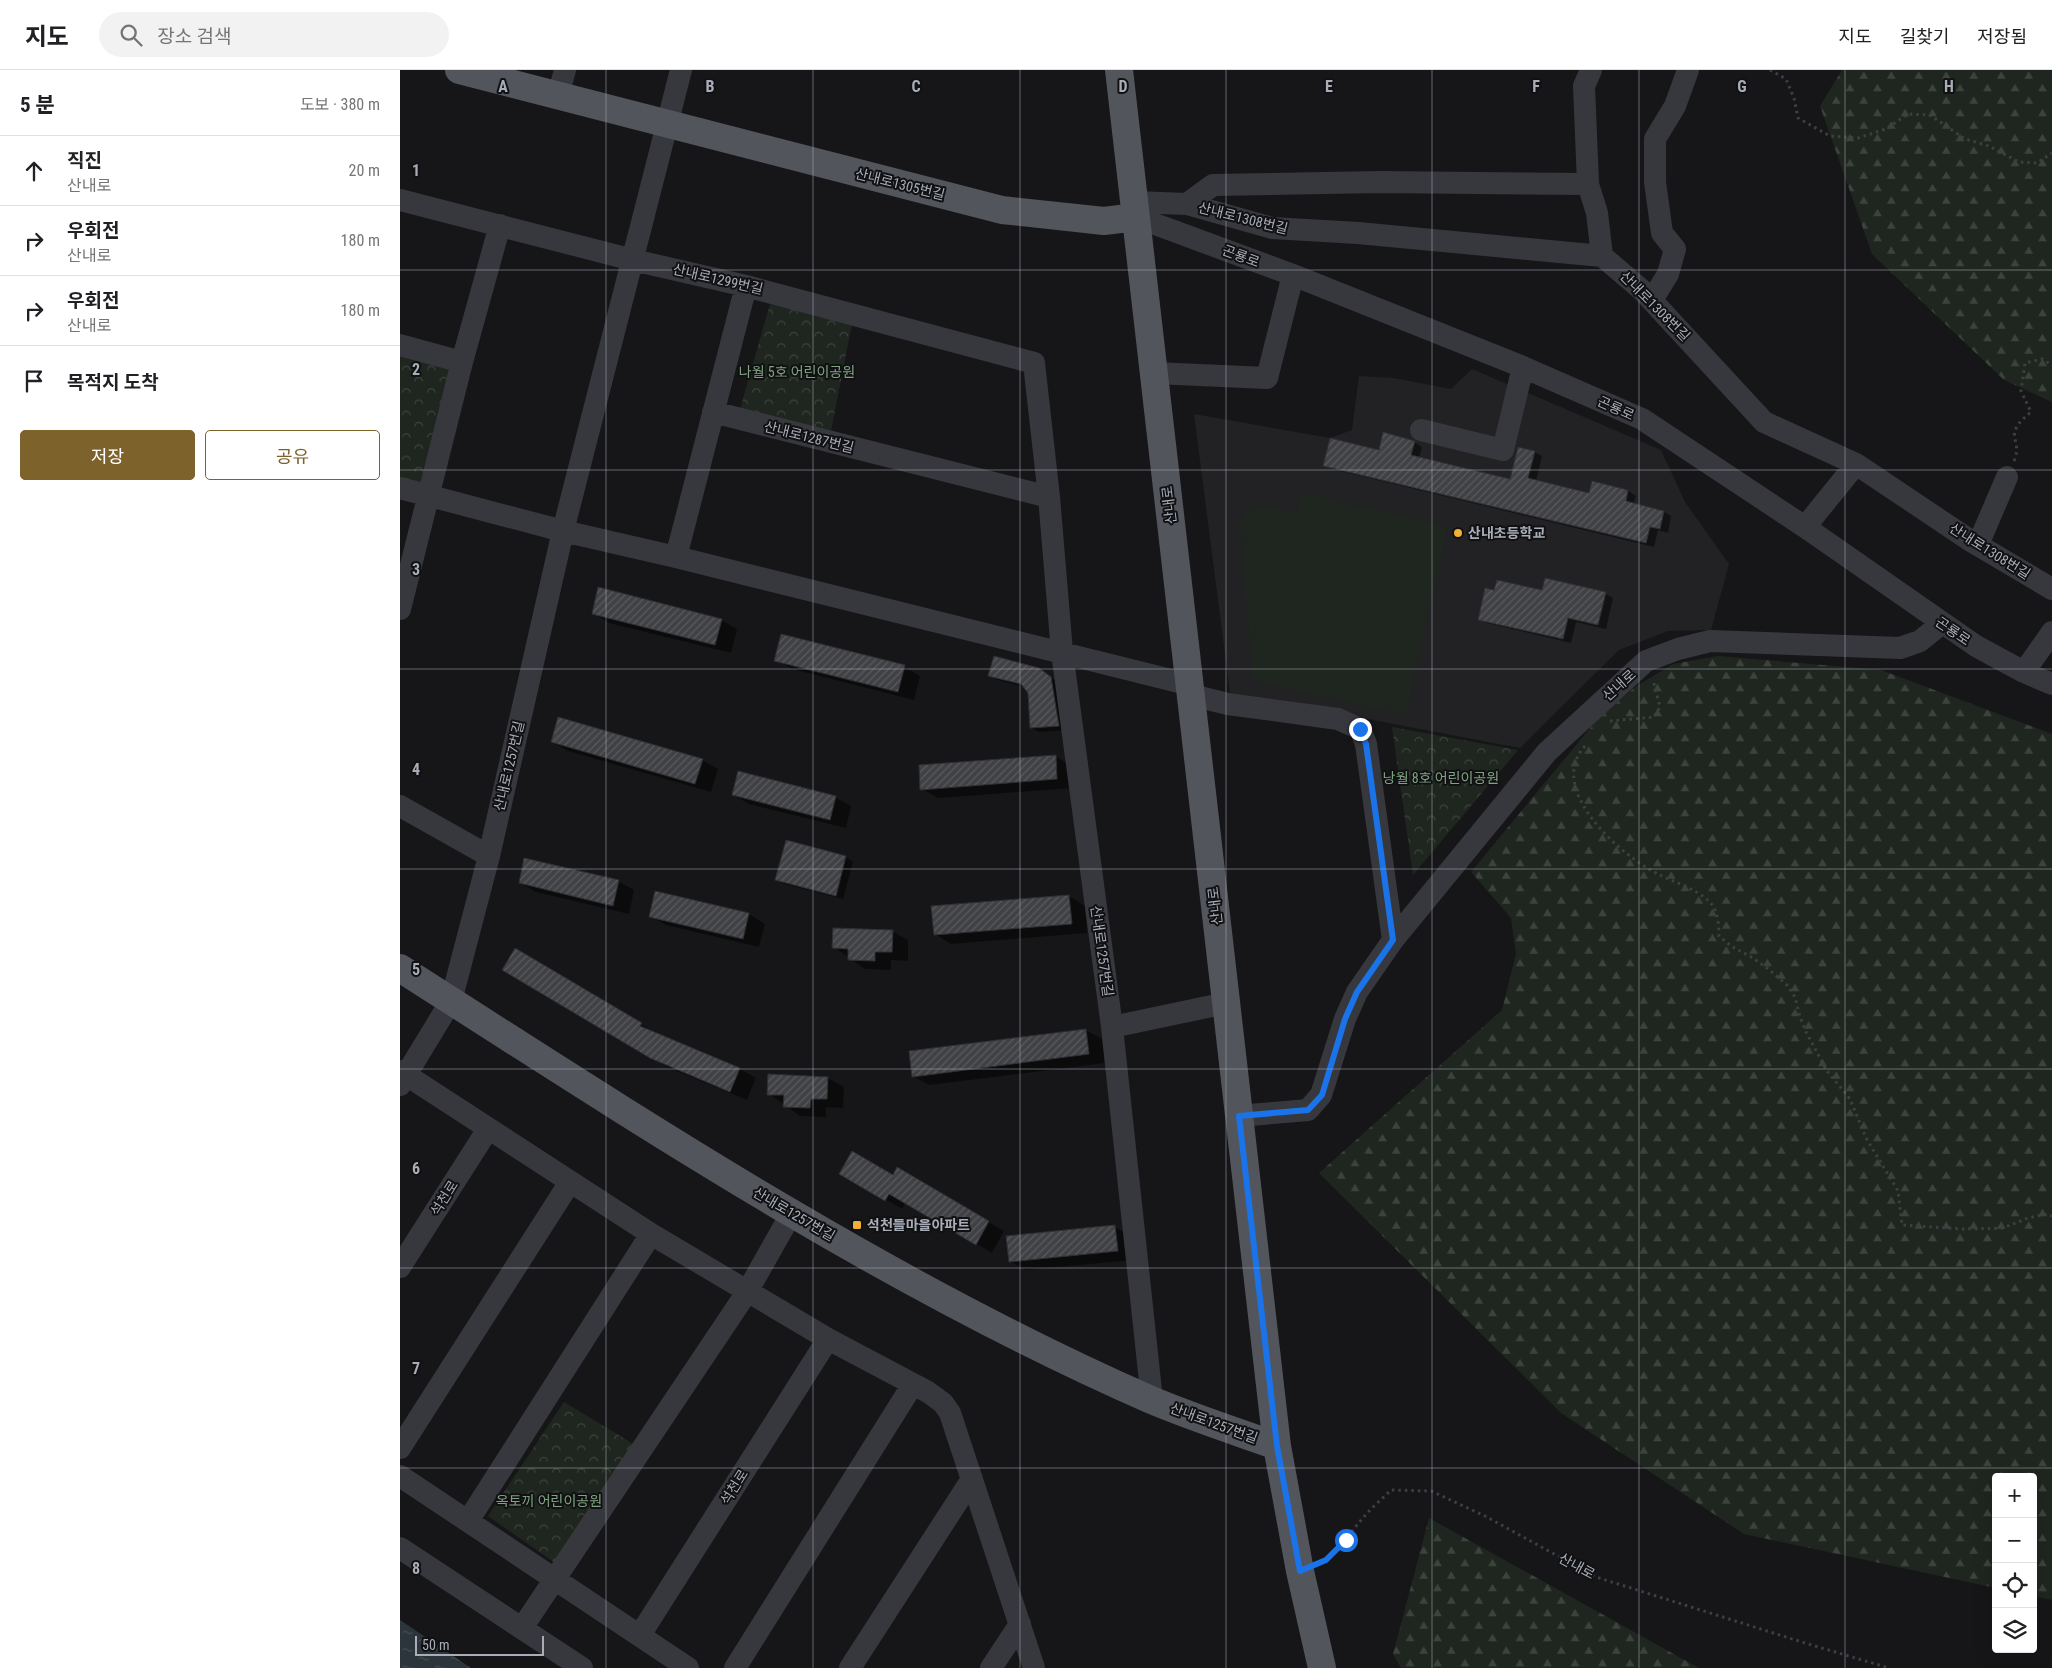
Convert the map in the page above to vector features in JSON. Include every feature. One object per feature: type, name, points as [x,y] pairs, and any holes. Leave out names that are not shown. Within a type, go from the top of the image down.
[{"type":"main road","name":"산내로1305번길","points":[[459,70],[562,83],[668,124],[1002,210],[1104,221],[1135,209]]},
{"type":"main road","name":"산내로","points":[[1119,70],[1277,1446],[1300,1571],[1322,1668]]},
{"type":"main road","name":"산내로1257번길","points":[[400,968],[791,1214],[1024,1341],[1152,1400],[1277,1446]]},
{"type":"street","points":[[563,531],[681,70]]},
{"type":"street","points":[[1591,70],[1584,86],[1588,184],[1596,213],[1602,256]]},
{"type":"street","points":[[1652,300],[1668,274],[1675,249],[1662,233],[1655,182],[1654,139],[1675,106],[1688,70]]},
{"type":"street","name":"산내로1308번길","points":[[1187,204],[1214,185],[1380,182],[1588,184]]},
{"type":"street","name":"산내로1299번길","points":[[400,200],[633,260],[746,286],[1034,363],[1049,497]]},
{"type":"street","name":"산내로1308번길","points":[[1135,209],[1187,204],[1272,228],[1358,233],[1602,256],[1652,300],[1764,422],[1856,464],[1981,547],[2052,589]]},
{"type":"street","name":"곤룡로","points":[[1135,209],[1293,276],[1523,367],[1642,419],[1805,527],[1941,624],[1976,646],[2024,672],[2052,684]]},
{"type":"street","points":[[400,609],[462,362],[500,225]]},
{"type":"street","points":[[1154,374],[1267,378],[1293,276]]},
{"type":"street","points":[[676,557],[746,286]]},
{"type":"street","points":[[400,345],[462,362]]},
{"type":"street","points":[[1421,430],[1503,450],[1523,367]]},
{"type":"street","name":"산내로1287번길","points":[[714,412],[1049,497]]},
{"type":"street","points":[[1805,527],[1856,464]]},
{"type":"street","points":[[1981,547],[1980,540],[2007,477]]},
{"type":"street","points":[[400,488],[563,531],[676,557],[1187,684],[1191,695],[1228,704],[1338,719],[1360,729],[1366,744],[1393,940]]},
{"type":"street","points":[[1049,497],[1062,652]]},
{"type":"street","name":"산내로1257번길","points":[[452,1001],[489,856],[563,531]]},
{"type":"street","name":"산내로","points":[[1239,1116],[1308,1110],[1322,1095],[1345,1019],[1357,992],[1393,940],[1547,752],[1646,661],[1678,649],[1710,641],[1900,648],[1920,641],[1941,624]]},
{"type":"street","points":[[2024,672],[2052,632]]},
{"type":"street","name":"산내로1257번길","points":[[1062,652],[1112,1027],[1152,1400]]},
{"type":"street","points":[[400,806],[489,856]]},
{"type":"street","points":[[452,1001],[402,1077],[488,1129],[651,1234],[747,1292],[828,1339],[913,1384],[943,1403],[950,1413],[1034,1668]]},
{"type":"street","points":[[1112,1027],[1226,1003]]},
{"type":"street","name":"석천로","points":[[400,1267],[488,1129]]},
{"type":"street","points":[[400,1448],[570,1182]]},
{"type":"street","points":[[522,1628],[747,1292],[791,1214]]},
{"type":"street","points":[[468,1521],[651,1234]]},
{"type":"street","name":"석천로","points":[[640,1635],[828,1339]]},
{"type":"street","points":[[735,1668],[913,1384]]},
{"type":"street","points":[[400,1476],[688,1668]]},
{"type":"street","points":[[850,1668],[972,1479]]},
{"type":"street","points":[[400,1548],[582,1668]]},
{"type":"street","points":[[991,1668],[1020,1624]]},
{"type":"path","points":[[1770,70],[1786,80],[1794,98],[1798,118],[1830,136],[1858,138],[1886,129],[1908,114],[1930,114],[1965,139],[1989,146],[2018,162],[2037,163],[2052,153]]},
{"type":"path","points":[[2007,477],[2016,455],[2013,432],[2019,422],[2031,412],[2020,391],[2026,363],[2042,359],[2052,365]]},
{"type":"path","points":[[1604,722],[1626,718],[1654,717],[1660,707],[1646,661]]},
{"type":"path","points":[[1590,741],[1579,752],[1572,772],[1576,790],[1592,821],[1633,858],[1657,874],[1676,882],[1706,899],[1714,906],[1719,923],[1719,936],[1731,946],[1753,958],[1787,985],[1795,997],[1800,1018],[1806,1032],[1827,1071],[1850,1099],[1866,1138],[1898,1191],[1902,1225],[1963,1229],[2003,1228],[2028,1218],[2047,1214],[2052,1216]]},
{"type":"path","name":"산내로","points":[[1300,1571],[1326,1560],[1346,1540],[1363,1517],[1391,1490],[1431,1491],[1485,1516],[1596,1577],[1889,1668]]},
{"type":"shaded area","name":"산내초등학교","points":[[1472,369],[1661,450],[1685,502],[1729,564],[1711,630],[1668,631],[1619,650],[1520,748],[1230,693],[1194,414],[1330,438],[1352,430],[1359,376],[1394,378],[1451,389]]},
{"type":"green space","points":[[1842,70],[2052,70],[2052,402],[2004,380],[1872,254],[1820,106]]},
{"type":"green space","name":"나월 5호 어린이공원","points":[[770,304],[852,324],[831,431],[740,409]]},
{"type":"green space","points":[[400,348],[458,364],[427,484],[400,477]]},
{"type":"green space","points":[[1301,493],[1448,526],[1406,715],[1253,681],[1239,520],[1256,504],[1296,513]]},
{"type":"green space","points":[[1718,656],[1881,670],[2052,734],[2052,1600],[2037,1597],[2037,1473],[1992,1473],[1992,1587],[1744,1534],[1561,1413],[1319,1173],[1502,1010],[1516,954],[1511,918],[1471,872],[1596,721],[1635,687],[1673,664]]},
{"type":"green space","name":"낭월 8호 어린이공원","points":[[1392,727],[1518,750],[1413,875]]},
{"type":"green space","name":"옥토끼 어린이공원","points":[[564,1402],[635,1445],[558,1565],[488,1516]]},
{"type":"green space","points":[[1429,1518],[1699,1668],[1401,1668],[1393,1654]]},
{"type":"water","points":[[400,1620],[471,1668],[400,1668]]},
{"type":"building","points":[[1383,432],[1415,441],[1411,455],[1510,479],[1518,447],[1535,451],[1528,478],[1589,493],[1592,481],[1628,490],[1626,501],[1664,511],[1660,529],[1650,527],[1646,543],[1323,466],[1330,438],[1379,450]]},
{"type":"building","points":[[1545,578],[1606,592],[1598,625],[1568,618],[1563,639],[1478,620],[1485,588],[1494,590],[1497,580],[1542,590]]},
{"type":"building","points":[[598,587],[722,619],[715,645],[592,614]]},
{"type":"building","points":[[781,634],[905,665],[898,692],[774,661]]},
{"type":"building","points":[[994,656],[1039,668],[1051,677],[1059,726],[1030,728],[1028,693],[1021,684],[988,676]]},
{"type":"building","points":[[558,717],[703,759],[695,784],[551,742]]},
{"type":"building","points":[[1056,755],[1057,779],[920,790],[919,765]]},
{"type":"building","points":[[738,771],[836,796],[830,820],[732,795]]},
{"type":"building","points":[[786,840],[846,856],[836,896],[775,880]]},
{"type":"building","points":[[524,858],[619,880],[613,906],[519,883]]},
{"type":"building","points":[[655,891],[749,913],[743,939],[649,917]]},
{"type":"building","points":[[1069,895],[1072,924],[934,935],[931,906]]},
{"type":"building","points":[[833,928],[893,930],[892,952],[875,952],[875,961],[848,960],[848,949],[832,948]]},
{"type":"building","points":[[515,948],[642,1023],[640,1026],[740,1068],[730,1092],[650,1058],[502,970]]},
{"type":"building","points":[[1086,1029],[1089,1054],[912,1077],[909,1051]]},
{"type":"building","points":[[768,1074],[828,1077],[827,1099],[811,1099],[810,1108],[783,1107],[784,1095],[767,1095]]},
{"type":"building","points":[[852,1151],[893,1175],[897,1167],[989,1221],[976,1245],[889,1194],[885,1201],[839,1174]]},
{"type":"building","points":[[1115,1225],[1118,1251],[1009,1262],[1006,1236]]},
{"type":"place","name":"산내초등학교","points":[[1458,533]]},
{"type":"place","name":"석천들마을아파트","points":[[857,1225]]},
{"type":"route","points":[[1346,1540],[1326,1560],[1300,1571],[1277,1446],[1239,1116],[1308,1110],[1322,1095],[1345,1019],[1357,992],[1393,940],[1366,744],[1360,729]]}]
